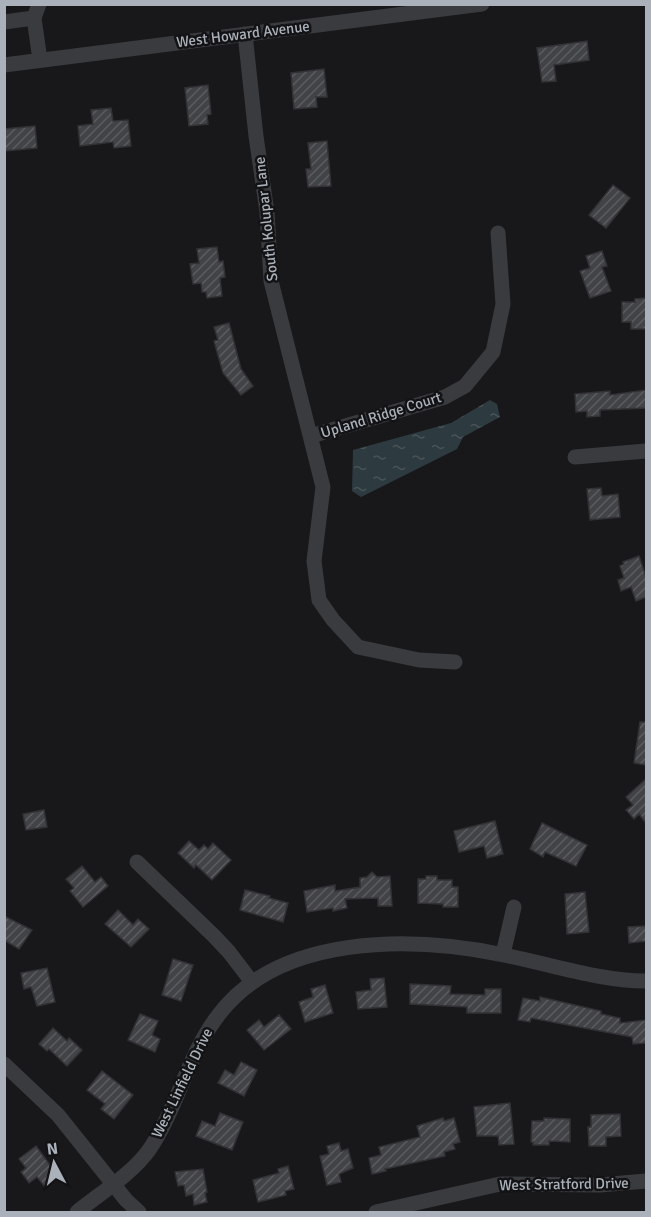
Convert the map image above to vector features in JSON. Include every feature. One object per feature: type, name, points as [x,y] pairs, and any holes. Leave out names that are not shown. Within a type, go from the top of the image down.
[{"type":"street","name":"West Howard Avenue","points":[[4,65],[482,4]]},
{"type":"street","points":[[4,22],[37,11],[40,60]]},
{"type":"street","name":"South Kolupar Lane","points":[[245,34],[267,212],[271,281],[322,487],[314,561],[319,600],[333,620],[358,647],[419,660],[455,662]]},
{"type":"street","name":"Upland Ridge Court","points":[[311,436],[445,397],[465,386],[493,352],[503,303],[498,233]]},
{"type":"street","points":[[575,458],[646,451]]},
{"type":"street","points":[[136,862],[230,952],[252,982]]},
{"type":"street","points":[[503,954],[514,907]]},
{"type":"street","name":"West Linfield Drive","points":[[77,1212],[113,1184],[147,1152],[208,1028],[221,1010],[252,982],[292,960],[365,946],[432,945],[503,954],[613,978],[646,981]]},
{"type":"street","points":[[4,1064],[58,1115],[113,1184],[139,1212]]},
{"type":"street","name":"West Stratford Drive","points":[[376,1212],[500,1184],[600,1185],[646,1181]]},
{"type":"water","points":[[490,400],[497,404],[500,417],[463,437],[457,449],[361,497],[352,491],[353,450],[451,423]]},
{"type":"building","points":[[587,41],[589,60],[554,65],[556,81],[542,82],[537,48]]},
{"type":"building","points":[[324,69],[327,97],[316,97],[317,107],[294,109],[291,73]]},
{"type":"building","points":[[208,85],[211,114],[207,115],[208,124],[189,126],[185,88]]},
{"type":"building","points":[[111,108],[113,121],[128,120],[131,146],[114,148],[113,142],[80,146],[78,126],[93,124],[91,110]]},
{"type":"building","points":[[35,126],[37,148],[4,151],[4,129]]},
{"type":"building","points":[[327,141],[331,186],[308,187],[306,169],[311,169],[308,143]]},
{"type":"building","points":[[613,185],[630,198],[606,228],[589,215]]},
{"type":"building","points":[[217,247],[219,262],[223,261],[225,277],[220,278],[222,296],[207,298],[206,292],[202,292],[201,283],[193,284],[190,264],[199,263],[197,249]]},
{"type":"building","points":[[602,251],[607,266],[602,267],[611,291],[590,298],[580,271],[590,268],[586,256]]},
{"type":"building","points":[[646,298],[646,329],[631,329],[631,322],[622,322],[622,302],[635,302],[635,299]]},
{"type":"building","points":[[229,323],[241,369],[253,386],[241,395],[223,373],[214,341],[218,340],[214,327]]},
{"type":"building","points":[[646,390],[646,408],[600,410],[600,416],[587,417],[587,411],[576,412],[575,394],[610,391],[610,395]]},
{"type":"building","points":[[601,488],[602,496],[618,494],[620,517],[590,520],[587,489]]},
{"type":"building","points":[[639,556],[646,577],[646,597],[636,601],[631,587],[621,591],[618,580],[624,578],[620,566],[624,564],[623,562]]},
{"type":"building","points":[[640,722],[646,722],[646,765],[634,763]]},
{"type":"building","points":[[646,779],[646,823],[639,814],[634,819],[626,810],[633,805],[626,797]]},
{"type":"building","points":[[44,810],[47,827],[26,830],[23,814]]},
{"type":"building","points":[[495,821],[503,854],[487,858],[484,846],[459,852],[454,831]]},
{"type":"building","points":[[542,823],[587,845],[576,866],[545,852],[543,857],[530,849]]},
{"type":"building","points":[[189,841],[199,850],[204,845],[208,849],[213,843],[231,860],[212,880],[178,853]]},
{"type":"building","points":[[82,866],[95,882],[101,877],[108,886],[83,907],[70,891],[74,888],[66,879]]},
{"type":"building","points":[[372,872],[377,877],[390,876],[392,906],[378,906],[378,898],[345,899],[347,908],[307,912],[304,891],[335,885],[335,891],[360,887],[360,878],[367,877]]},
{"type":"building","points":[[426,876],[437,876],[437,880],[452,880],[452,887],[458,887],[458,907],[418,903],[418,879],[426,879]]},
{"type":"building","points":[[245,890],[288,903],[283,922],[240,910]]},
{"type":"building","points":[[585,892],[589,932],[567,934],[565,894]]},
{"type":"building","points":[[118,910],[133,925],[138,919],[149,929],[131,947],[105,924]]},
{"type":"building","points":[[4,916],[32,930],[19,949],[4,940]]},
{"type":"building","points":[[646,926],[646,941],[629,943],[628,927]]},
{"type":"building","points":[[173,959],[193,965],[181,1001],[162,995]]},
{"type":"building","points":[[47,968],[55,1002],[37,1006],[31,987],[24,989],[21,973]]},
{"type":"building","points":[[384,978],[387,1007],[358,1009],[356,992],[371,990],[370,979]]},
{"type":"building","points":[[410,984],[451,986],[450,994],[485,995],[485,989],[501,989],[501,1013],[467,1013],[467,1007],[410,1004]]},
{"type":"building","points":[[325,985],[333,1013],[305,1022],[299,1002],[313,997],[311,989]]},
{"type":"building","points":[[540,997],[601,1011],[601,1014],[620,1018],[620,1023],[646,1020],[646,1043],[633,1044],[632,1037],[531,1018],[530,1022],[518,1020],[523,998],[540,1001]]},
{"type":"building","points":[[140,1014],[158,1021],[152,1035],[160,1039],[155,1052],[128,1040]]},
{"type":"building","points":[[279,1015],[291,1029],[264,1050],[247,1030],[259,1020],[264,1027]]},
{"type":"building","points":[[53,1028],[67,1041],[69,1038],[82,1050],[67,1066],[49,1049],[47,1051],[39,1044]]},
{"type":"building","points":[[241,1062],[257,1070],[244,1096],[218,1083],[225,1070],[234,1075]]},
{"type":"building","points":[[102,1071],[133,1095],[114,1119],[101,1109],[105,1104],[87,1090]]},
{"type":"building","points":[[510,1103],[514,1144],[499,1145],[498,1136],[477,1136],[474,1107]]},
{"type":"building","points":[[220,1113],[243,1122],[232,1150],[196,1136],[202,1121],[215,1126]]},
{"type":"building","points":[[620,1114],[621,1136],[606,1137],[606,1146],[589,1146],[588,1127],[591,1127],[591,1115]]},
{"type":"building","points":[[443,1118],[444,1121],[454,1118],[460,1142],[453,1144],[455,1149],[444,1152],[445,1156],[372,1174],[369,1158],[381,1155],[379,1147],[420,1137],[417,1126]]},
{"type":"building","points":[[544,1118],[570,1119],[570,1142],[549,1141],[549,1145],[533,1145],[531,1142],[532,1121],[544,1121]]},
{"type":"building","points":[[339,1143],[341,1151],[348,1149],[353,1168],[339,1174],[341,1182],[327,1185],[320,1156],[329,1154],[327,1146]]},
{"type":"building","points":[[36,1146],[50,1165],[52,1163],[61,1174],[45,1187],[37,1177],[29,1183],[21,1172],[26,1168],[19,1159]]},
{"type":"building","points":[[288,1166],[294,1189],[285,1191],[286,1195],[258,1202],[253,1180],[279,1173],[278,1169]]},
{"type":"building","points":[[203,1169],[207,1202],[194,1205],[193,1194],[186,1196],[184,1185],[178,1186],[175,1172]]}]
